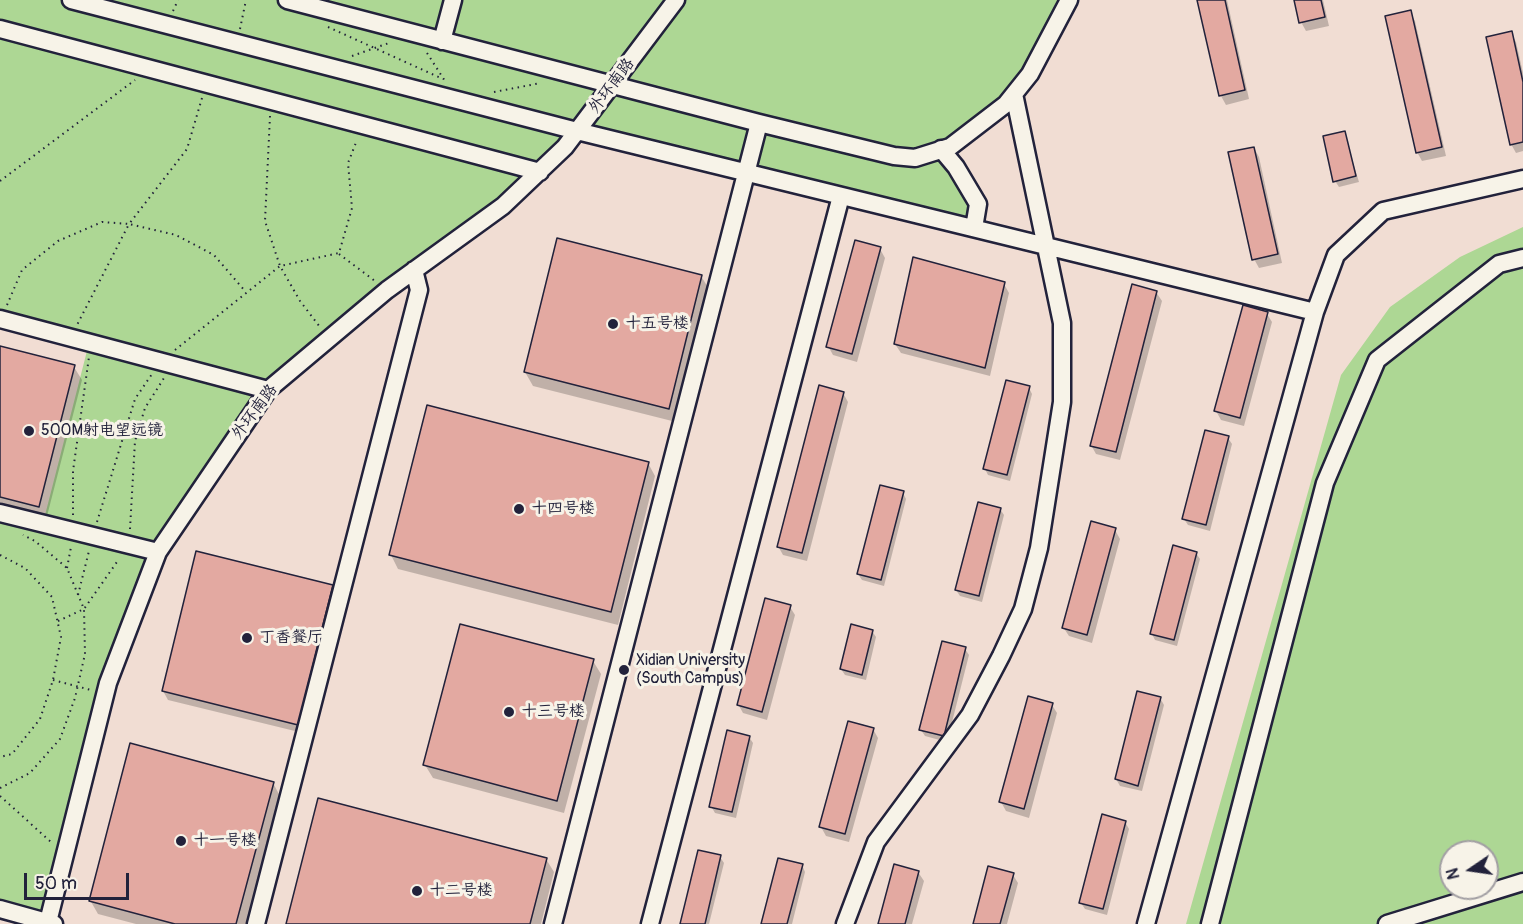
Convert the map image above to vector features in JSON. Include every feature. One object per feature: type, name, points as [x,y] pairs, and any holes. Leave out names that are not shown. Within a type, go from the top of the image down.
[{"type":"street","points":[[71,0],[577,131],[1315,312]]},
{"type":"street","points":[[287,0],[759,123],[894,156],[915,158],[950,147],[1014,94],[1030,74],[1069,0]]},
{"type":"street","points":[[442,40],[453,0]]},
{"type":"street","name":"外环南路","points":[[51,923],[65,854],[105,693],[158,552],[268,390],[387,290],[503,206],[540,172],[577,131],[676,0]]},
{"type":"street","points":[[0,29],[540,172]]},
{"type":"street","points":[[845,924],[876,842],[970,715],[1023,609],[1039,548],[1062,402],[1062,324],[1014,94]]},
{"type":"street","points":[[553,924],[759,123]]},
{"type":"street","points":[[941,150],[956,167],[978,204],[975,228]]},
{"type":"street","points":[[1146,924],[1315,312],[1336,255],[1383,211],[1523,179]]},
{"type":"street","points":[[650,924],[841,196]]},
{"type":"street","points":[[1210,924],[1325,483],[1377,360],[1499,264],[1523,258]]},
{"type":"street","points":[[256,924],[419,290],[414,270]]},
{"type":"street","points":[[0,319],[268,390]]},
{"type":"street","points":[[0,513],[158,552]]},
{"type":"street","points":[[1387,924],[1523,882]]},
{"type":"street","points":[[0,909],[51,923]]},
{"type":"path","points":[[237,43],[246,0]]},
{"type":"path","points":[[321,24],[452,83]]},
{"type":"path","points":[[326,66],[414,33],[456,100]]},
{"type":"path","points":[[0,181],[150,69]]},
{"type":"path","points":[[490,93],[544,82]]},
{"type":"path","points":[[70,337],[129,224],[187,149],[206,83]]},
{"type":"path","points":[[271,101],[265,221],[280,266],[300,301],[329,338]]},
{"type":"path","points":[[339,253],[352,208],[348,163],[363,125]]},
{"type":"path","points":[[0,319],[22,270],[58,241],[102,222],[129,224],[176,235],[214,255],[245,291]]},
{"type":"path","points":[[78,595],[93,536],[135,399],[167,363],[245,291],[280,266],[339,253]]},
{"type":"path","points":[[339,253],[387,290]]},
{"type":"path","points":[[67,568],[73,531],[73,471],[79,416],[89,373],[89,343]]},
{"type":"path","points":[[58,621],[84,609],[129,545],[135,441],[145,408],[167,363]]},
{"type":"path","points":[[0,788],[30,773],[60,739],[85,654],[84,609],[67,568],[36,541],[18,533]]},
{"type":"path","points":[[0,555],[25,568],[52,597],[61,637],[53,680],[40,719],[12,754],[0,757]]},
{"type":"path","points":[[53,680],[105,693]]},
{"type":"path","points":[[0,796],[65,854]]},
{"type":"green space","points":[[0,0],[1069,0],[1030,74],[950,147],[972,191],[974,228],[577,131],[540,172],[268,390],[158,552],[108,683],[48,922],[0,909],[0,513],[43,523],[89,343],[0,319]]},
{"type":"green space","points":[[1523,227],[1523,924],[1186,924],[1341,375],[1390,307],[1460,257]]},
{"type":"building","points":[[1197,0],[1225,0],[1245,90],[1219,96]]},
{"type":"building","points":[[1294,0],[1321,0],[1325,17],[1299,23]]},
{"type":"building","points":[[1411,10],[1442,147],[1416,153],[1385,16]]},
{"type":"building","points":[[1512,31],[1523,82],[1523,142],[1510,145],[1486,37]]},
{"type":"building","points":[[1345,131],[1356,176],[1333,182],[1323,136]]},
{"type":"building","points":[[1254,147],[1278,254],[1252,260],[1228,152]]},
{"type":"building","name":"十五号楼","points":[[557,238],[702,275],[669,409],[524,372]]},
{"type":"building","points":[[855,240],[881,247],[852,354],[826,347]]},
{"type":"building","points":[[913,257],[1005,282],[985,368],[894,344]]},
{"type":"building","points":[[1132,284],[1157,291],[1116,452],[1090,446]]},
{"type":"building","points":[[1243,305],[1268,312],[1240,418],[1214,411]]},
{"type":"building","name":"500M射电望远镜","points":[[0,346],[75,365],[39,507],[0,497]]},
{"type":"building","points":[[1006,380],[1030,386],[1007,475],[983,469]]},
{"type":"building","points":[[819,385],[844,392],[802,553],[777,547]]},
{"type":"building","name":"十四号楼","points":[[427,405],[649,462],[611,612],[389,555]]},
{"type":"building","points":[[1205,430],[1229,436],[1206,525],[1182,519]]},
{"type":"building","points":[[880,485],[904,491],[881,580],[857,574]]},
{"type":"building","points":[[978,502],[1001,508],[979,596],[955,590]]},
{"type":"building","points":[[1091,521],[1116,528],[1087,635],[1062,628]]},
{"type":"building","points":[[1173,545],[1197,552],[1174,640],[1150,634]]},
{"type":"building","name":"丁香餐厅","points":[[196,551],[333,585],[298,725],[162,691]]},
{"type":"building","points":[[765,598],[791,605],[762,712],[737,705]]},
{"type":"building","name":"十三号楼","points":[[460,624],[594,659],[557,801],[423,765]]},
{"type":"building","points":[[851,624],[873,630],[862,675],[840,669]]},
{"type":"building","points":[[942,641],[966,647],[944,736],[919,730]]},
{"type":"building","points":[[1137,691],[1161,697],[1138,786],[1115,779]]},
{"type":"building","points":[[1028,696],[1053,703],[1024,809],[999,802]]},
{"type":"building","points":[[848,721],[874,728],[845,834],[819,827]]},
{"type":"building","points":[[727,730],[750,736],[732,812],[709,807]]},
{"type":"building","name":"十一号楼","points":[[130,743],[274,782],[236,924],[175,924],[89,901]]},
{"type":"building","name":"十二号楼","points":[[318,798],[547,858],[530,924],[286,924]]},
{"type":"building","points":[[1102,814],[1126,821],[1103,909],[1079,903]]},
{"type":"building","points":[[698,850],[721,855],[705,924],[680,924]]},
{"type":"building","points":[[778,858],[803,864],[787,924],[761,924]]},
{"type":"building","points":[[894,864],[919,871],[905,924],[878,924]]},
{"type":"building","points":[[988,866],[1014,873],[1000,924],[973,924]]},
{"type":"place","name":"十五号楼","points":[[613,324]]},
{"type":"place","name":"500M射电望远镜","points":[[29,431]]},
{"type":"place","name":"十四号楼","points":[[519,509]]},
{"type":"place","name":"丁香餐厅","points":[[247,638]]},
{"type":"place","name":"Xidian University (South Campus)","points":[[624,670]]},
{"type":"place","name":"十三号楼","points":[[509,712]]},
{"type":"place","name":"十一号楼","points":[[181,841]]},
{"type":"place","name":"十二号楼","points":[[417,891]]}]
